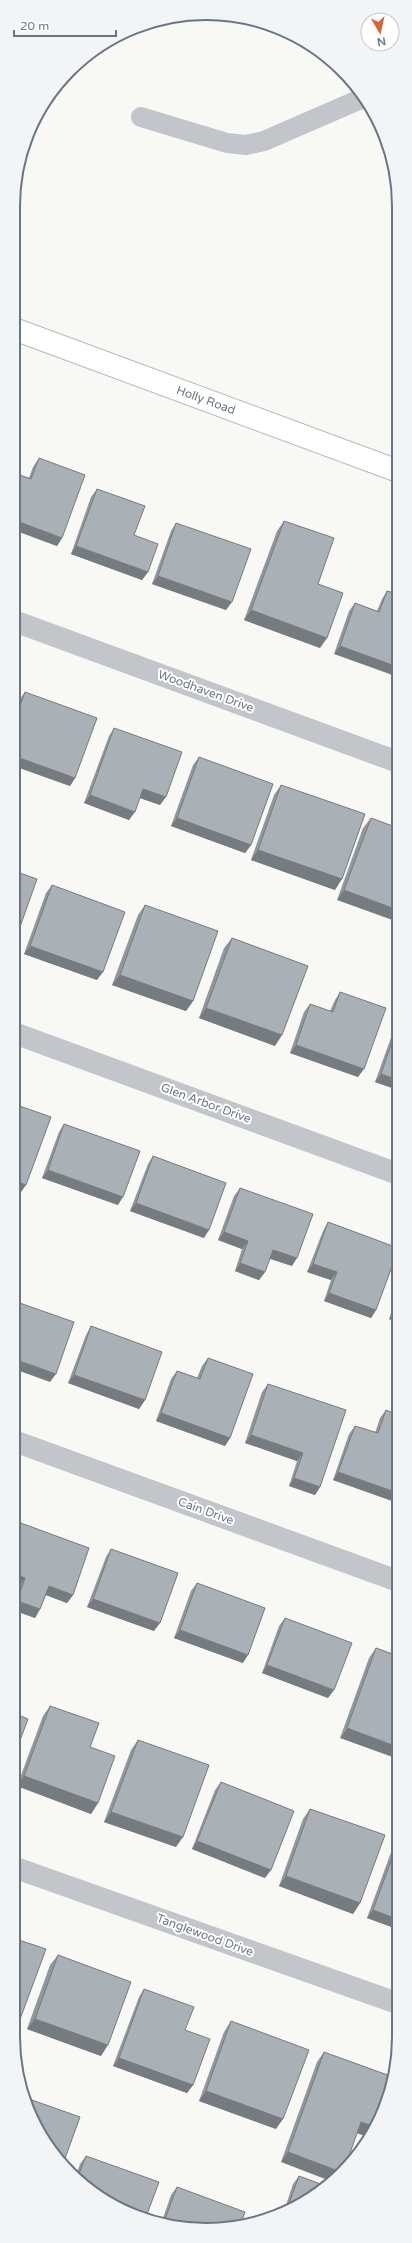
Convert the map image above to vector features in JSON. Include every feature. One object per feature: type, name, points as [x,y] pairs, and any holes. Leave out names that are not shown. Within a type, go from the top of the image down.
[{"type":"main road","name":"Holly Road","points":[[20,331],[392,465]]},
{"type":"street","name":"Woodhaven Drive","points":[[20,623],[392,760]]},
{"type":"street","name":"Glen Arbor Drive","points":[[20,1035],[392,1172]]},
{"type":"street","name":"Cain Drive","points":[[20,1443],[392,1579]]},
{"type":"street","name":"Tanglewood Drive","points":[[20,1869],[392,2001]]},
{"type":"lane","points":[[141,117],[227,143],[246,145],[264,141],[359,100]]},
{"type":"building","points":[[39,458],[85,475],[62,538],[20,522],[20,475],[31,479]]},
{"type":"building","points":[[97,489],[145,506],[134,535],[158,544],[148,572],[76,546]]},
{"type":"building","points":[[284,521],[334,538],[318,584],[343,593],[327,638],[251,610]]},
{"type":"building","points":[[176,523],[251,549],[232,602],[158,576]]},
{"type":"building","points":[[387,591],[392,592],[392,665],[340,646],[355,603],[379,612]]},
{"type":"building","points":[[25,692],[97,718],[75,778],[20,758],[20,706]]},
{"type":"building","points":[[114,728],[182,752],[166,797],[143,789],[135,812],[90,795]]},
{"type":"building","points":[[199,757],[273,784],[251,845],[177,818]]},
{"type":"building","points":[[281,785],[365,814],[342,879],[258,850]]},
{"type":"building","points":[[371,818],[392,826],[392,908],[344,890]]},
{"type":"building","points":[[20,873],[37,879],[20,927]]},
{"type":"building","points":[[52,885],[125,912],[103,972],[30,946]]},
{"type":"building","points":[[145,905],[218,931],[193,1001],[120,975]]},
{"type":"building","points":[[232,938],[308,966],[282,1035],[206,1008]]},
{"type":"building","points":[[340,992],[386,1008],[364,1069],[296,1045],[310,1004],[333,1012]]},
{"type":"building","points":[[392,1042],[392,1078],[381,1074]]},
{"type":"building","points":[[20,1106],[51,1117],[26,1185],[20,1182]]},
{"type":"building","points":[[64,1124],[140,1151],[123,1197],[48,1170]]},
{"type":"building","points":[[153,1156],[226,1183],[209,1230],[136,1203]]},
{"type":"building","points":[[240,1188],[313,1214],[297,1258],[273,1250],[265,1272],[240,1263],[248,1241],[224,1232]]},
{"type":"building","points":[[328,1222],[392,1246],[392,1266],[376,1310],[329,1293],[337,1272],[313,1264]]},
{"type":"building","points":[[20,1303],[74,1322],[56,1374],[20,1361]]},
{"type":"building","points":[[91,1326],[162,1352],[145,1400],[74,1375]]},
{"type":"building","points":[[208,1358],[253,1374],[230,1438],[161,1413],[177,1371],[200,1379]]},
{"type":"building","points":[[268,1384],[346,1410],[320,1487],[294,1478],[303,1453],[251,1435]]},
{"type":"building","points":[[386,1410],[392,1412],[392,1491],[338,1472],[355,1426],[378,1433]]},
{"type":"building","points":[[20,1523],[89,1548],[73,1595],[49,1586],[40,1609],[20,1602],[20,1592],[25,1578],[20,1576]]},
{"type":"building","points":[[111,1549],[178,1573],[160,1623],[93,1599]]},
{"type":"building","points":[[197,1583],[265,1608],[248,1655],[180,1630]]},
{"type":"building","points":[[285,1618],[352,1643],[334,1690],[267,1665]]},
{"type":"building","points":[[376,1648],[392,1654],[392,1745],[347,1728]]},
{"type":"building","points":[[50,1706],[99,1723],[90,1747],[115,1756],[98,1803],[24,1776]]},
{"type":"building","points":[[20,1716],[28,1719],[20,1740]]},
{"type":"building","points":[[138,1740],[209,1765],[183,1837],[111,1812]]},
{"type":"building","points":[[221,1782],[294,1811],[271,1870],[197,1841]]},
{"type":"building","points":[[310,1809],[385,1835],[360,1903],[286,1876]]},
{"type":"building","points":[[392,1858],[392,1917],[373,1910]]},
{"type":"building","points":[[20,1940],[46,1949],[20,2019]]},
{"type":"building","points":[[58,1955],[131,1982],[108,2045],[35,2019]]},
{"type":"building","points":[[144,1989],[194,2007],[185,2030],[210,2039],[193,2085],[119,2058]]},
{"type":"building","points":[[231,2021],[309,2050],[283,2119],[206,2091]]},
{"type":"building","points":[[324,2052],[388,2075],[382,2097],[373,2119],[370,2125],[361,2122],[349,2157],[337,2170],[288,2152]]},
{"type":"building","points":[[32,2100],[80,2117],[65,2159],[45,2130]]},
{"type":"building","points":[[86,2156],[159,2182],[147,2213],[113,2198],[79,2174]]},
{"type":"building","points":[[299,2176],[320,2184],[309,2192],[289,2203]]},
{"type":"building","points":[[177,2187],[245,2212],[242,2219],[218,2223],[194,2223],[165,2218]]}]
